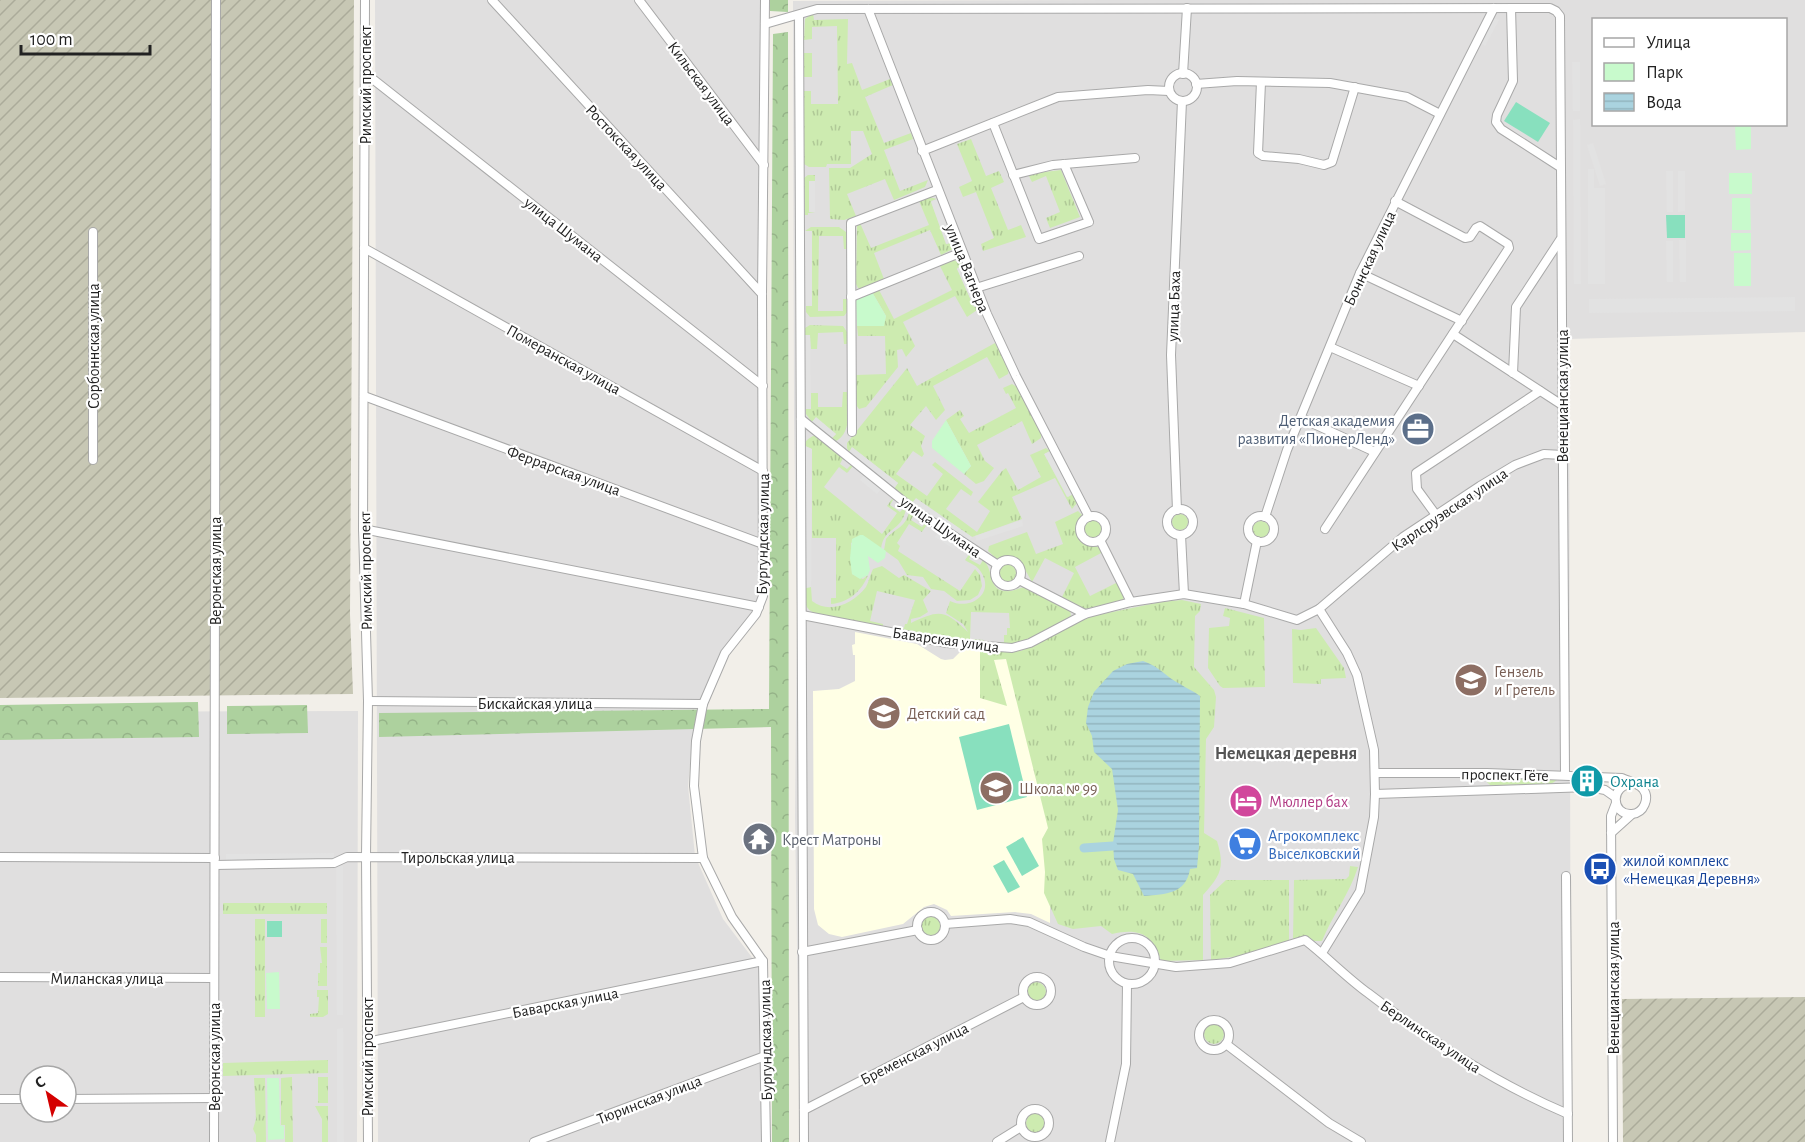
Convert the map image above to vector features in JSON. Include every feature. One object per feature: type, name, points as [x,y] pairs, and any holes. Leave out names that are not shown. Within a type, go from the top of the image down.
[{"type":"street","name":"Веронская улица","points":[[214,1142],[216,0]]},
{"type":"street","name":"Римский проспект","points":[[365,0],[363,529],[368,701],[366,856],[368,1142]]},
{"type":"street","name":"Ростокская улица","points":[[492,0],[762,294]]},
{"type":"street","name":"Кильская улица","points":[[639,0],[764,165]]},
{"type":"street","name":"Бургундская улица","points":[[764,1141],[763,961],[732,916],[703,858],[694,786],[696,741],[703,704],[725,654],[759,608],[763,596],[762,294],[765,0]]},
{"type":"street","points":[[1183,74],[1187,8]]},
{"type":"street","name":"Боннская улица","points":[[1265,517],[1287,450],[1360,273],[1494,8]]},
{"type":"street","points":[[765,24],[817,9],[1511,8],[1513,81],[1497,114],[1496,122],[1501,129],[1560,167]]},
{"type":"street","name":"Венецианская улица","points":[[1511,8],[1550,8],[1560,16],[1565,775]]},
{"type":"street","name":"улица Вагнера","points":[[868,9],[976,288],[1016,376],[1089,517]]},
{"type":"street","points":[[799,15],[804,1142]]},
{"type":"street","name":"улица Шумана","points":[[365,73],[763,386]]},
{"type":"street","points":[[1183,74],[1191,77],[1196,84],[1193,96],[1182,101],[1174,98],[1169,91],[1172,79],[1183,74]]},
{"type":"street","points":[[1196,84],[1237,81],[1330,83],[1407,97],[1440,114]]},
{"type":"street","points":[[1261,82],[1258,153],[1263,156],[1299,159],[1324,165],[1332,162],[1355,87]]},
{"type":"street","points":[[922,151],[1058,97],[1148,90],[1169,91]]},
{"type":"street","name":"улица Баха","points":[[1178,510],[1171,355],[1182,101]]},
{"type":"street","points":[[993,123],[1039,239],[1089,222],[1064,164]]},
{"type":"street","points":[[1013,175],[1064,164],[1135,158]]},
{"type":"street","points":[[852,432],[851,223],[937,190]]},
{"type":"street","points":[[1325,529],[1508,252],[1508,244],[1480,226],[1470,237],[1466,238],[1395,201]]},
{"type":"street","name":"Сорбоннская улица","points":[[93,231],[93,460]]},
{"type":"street","points":[[1513,373],[1516,308],[1561,239]]},
{"type":"street","name":"Померанская улица","points":[[364,248],[763,471]]},
{"type":"street","points":[[851,297],[962,252]]},
{"type":"street","points":[[976,288],[1079,256]]},
{"type":"street","points":[[1360,273],[1462,321]]},
{"type":"street","points":[[1453,334],[1562,405]]},
{"type":"street","points":[[1330,347],[1419,386]]},
{"type":"street","points":[[1436,515],[1417,489],[1416,473],[1540,391]]},
{"type":"street","name":"Феррарская улица","points":[[364,396],[763,544]]},
{"type":"street","points":[[1301,418],[1375,452]]},
{"type":"street","name":"улица Шумана","points":[[801,419],[913,509],[998,565]]},
{"type":"street","name":"Карлсруэвская улица","points":[[1319,609],[1379,557],[1436,515],[1515,465],[1544,454],[1563,455]]},
{"type":"street","points":[[1178,510],[1186,511],[1193,521],[1191,529],[1180,535],[1170,530],[1167,522],[1170,514],[1178,510]]},
{"type":"street","points":[[1089,517],[1099,518],[1105,524],[1106,532],[1100,540],[1090,541],[1083,537],[1082,525],[1089,517]]},
{"type":"street","points":[[1265,517],[1272,524],[1273,532],[1267,540],[1257,542],[1251,537],[1249,525],[1254,519],[1265,517]]},
{"type":"street","points":[[363,529],[759,608]]},
{"type":"street","points":[[1180,535],[1184,594]]},
{"type":"street","points":[[1100,540],[1131,602]]},
{"type":"street","points":[[1244,604],[1257,542]]},
{"type":"street","points":[[1005,561],[1013,562],[1020,572],[1018,580],[1008,586],[1000,584],[995,573],[998,565],[1005,561]]},
{"type":"street","points":[[1018,580],[1085,614]]},
{"type":"street","name":"Баварская улица","points":[[802,615],[947,643],[1012,648],[1030,643],[1085,614],[1131,602],[1184,594],[1244,604],[1297,620],[1319,609]]},
{"type":"street","points":[[1319,609],[1347,653],[1357,675],[1374,750],[1375,773],[1374,817],[1360,891],[1322,953]]},
{"type":"street","name":"Бискайская улица","points":[[368,701],[703,704]]},
{"type":"street","name":"проспект Гёте","points":[[1375,773],[1610,776],[1622,778],[1634,784]]},
{"type":"street","points":[[1611,833],[1631,814],[1644,807],[1645,792],[1634,784],[1624,785],[1616,797],[1621,811],[1631,814]]},
{"type":"street","name":"проспект Гёте","points":[[1375,794],[1589,787],[1605,790],[1616,797]]},
{"type":"street","name":"Венецианская улица","points":[[1613,1142],[1611,816],[1616,797]]},
{"type":"street","name":"Тирольская улица","points":[[0,857],[334,863],[344,857],[366,856],[703,858]]},
{"type":"street","points":[[1566,876],[1568,1142]]},
{"type":"street","points":[[928,912],[939,915],[945,924],[943,933],[936,939],[927,939],[918,930],[919,919],[928,912]]},
{"type":"street","points":[[945,924],[1010,919],[1029,922],[1110,956],[1153,963]]},
{"type":"street","points":[[802,952],[918,930]]},
{"type":"street","points":[[1137,938],[1150,947],[1153,963],[1145,980],[1140,983],[1127,984],[1117,978],[1112,971],[1110,956],[1119,942],[1124,939],[1137,938]]},
{"type":"street","name":"Берлинская улица","points":[[1153,963],[1176,968],[1230,963],[1305,940],[1367,992],[1415,1027],[1533,1100],[1568,1114]]},
{"type":"street","name":"Баварская улица","points":[[367,1042],[763,961]]},
{"type":"street","name":"Миланская улица","points":[[0,977],[214,978]]},
{"type":"street","points":[[1110,1142],[1126,1064],[1127,984]]},
{"type":"street","name":"Бременская улица","points":[[804,1110],[1024,997]]},
{"type":"street","points":[[1226,1044],[1329,1123],[1361,1142]]},
{"type":"street","name":"Тюринская улица","points":[[534,1142],[765,1056]]},
{"type":"street","points":[[78,1098],[214,1098]]},
{"type":"street","points":[[0,1099],[18,1099]]},
{"type":"street","points":[[997,1142],[1021,1127]]},
{"type":"shaded area","points":[[0,0],[354,0],[350,614],[353,694],[0,698]]},
{"type":"shaded area","points":[[375,0],[765,0],[764,596],[727,654],[692,743],[688,786],[695,856],[723,919],[766,976],[767,1142],[378,1142]]},
{"type":"shaded area","name":"Немецкая деревня","points":[[1805,0],[1805,332],[1569,339],[1571,1142],[800,1142],[795,817],[797,613],[793,1]]},
{"type":"shaded area","points":[[1494,18],[1499,20],[1485,46],[1480,43]]},
{"type":"shaded area","points":[[1572,62],[1580,62],[1580,111],[1573,111]]},
{"type":"shaded area","points":[[1580,119],[1581,284],[1574,284],[1573,120]]},
{"type":"shaded area","points":[[1593,143],[1606,184],[1600,186],[1587,145]]},
{"type":"shaded area","points":[[1588,169],[1594,169],[1594,188],[1605,188],[1605,284],[1588,284]]},
{"type":"shaded area","points":[[1666,171],[1673,171],[1673,212],[1667,212]]},
{"type":"shaded area","points":[[1678,171],[1685,171],[1685,211],[1678,212]]},
{"type":"shaded area","points":[[809,181],[815,181],[815,212],[809,212]]},
{"type":"shaded area","points":[[937,199],[952,242],[946,244],[931,202]]},
{"type":"shaded area","points":[[805,231],[812,231],[812,306],[806,306]]},
{"type":"shaded area","points":[[1679,240],[1686,240],[1686,282],[1680,282]]},
{"type":"shaded area","points":[[1666,241],[1673,241],[1673,282],[1667,282]]},
{"type":"shaded area","points":[[963,266],[980,305],[974,307],[957,269]]},
{"type":"shaded area","points":[[1795,297],[1795,311],[1589,313],[1589,299]]},
{"type":"shaded area","points":[[805,335],[810,335],[811,409],[806,409]]},
{"type":"shaded area","points":[[816,417],[836,434],[832,438],[812,422]]},
{"type":"shaded area","points":[[805,446],[812,449],[811,587],[805,588]]},
{"type":"shaded area","points":[[852,447],[898,483],[894,488],[849,452]]},
{"type":"shaded area","points":[[1050,451],[1073,494],[1067,497],[1044,454]]},
{"type":"shaded area","points":[[864,475],[881,489],[877,494],[860,480]]},
{"type":"shaded area","points":[[916,498],[972,537],[969,541],[912,503]]},
{"type":"shaded area","points":[[1022,520],[1023,526],[977,541],[975,536]]},
{"type":"shaded area","points":[[939,532],[957,544],[954,549],[935,537]]},
{"type":"shaded area","name":"Школа № 99","points":[[855,632],[917,644],[945,660],[953,659],[963,649],[1023,652],[1050,639],[1050,923],[1031,914],[1015,912],[951,916],[947,910],[934,904],[924,907],[903,924],[842,937],[829,934],[818,925],[814,909],[813,691],[839,689],[855,681],[855,655],[853,655],[852,645],[855,644]]},
{"type":"shaded area","points":[[358,711],[357,1142],[0,1142],[0,712]]},
{"type":"shaded area","points":[[334,853],[334,859],[226,860],[226,854]]},
{"type":"shaded area","points":[[336,866],[343,866],[343,1015],[337,1015]]},
{"type":"shaded area","points":[[1805,997],[1805,1142],[1623,1142],[1622,999]]},
{"type":"shaded area","points":[[343,1028],[344,1142],[337,1142],[337,1029]]},
{"type":"green space","points":[[769,0],[788,0],[788,12],[770,11]]},
{"type":"green space","points":[[813,13],[814,20],[848,19],[847,64],[852,63],[862,90],[890,79],[893,85],[865,97],[884,143],[911,133],[913,139],[884,150],[900,191],[928,180],[925,187],[894,200],[885,179],[847,194],[856,216],[844,220],[830,219],[829,168],[850,168],[872,154],[863,131],[851,131],[851,164],[809,167],[804,164],[803,91],[811,91],[811,104],[838,104],[837,26],[812,27],[812,39],[804,40],[805,19]]},
{"type":"green space","points":[[788,32],[789,1142],[772,1142],[771,727],[379,737],[379,713],[769,709],[773,34]]},
{"type":"green space","points":[[804,53],[812,53],[812,77],[804,77]]},
{"type":"green space","points":[[1516,102],[1550,123],[1538,142],[1504,121]]},
{"type":"green space","points":[[1735,126],[1751,126],[1751,149],[1736,150]]},
{"type":"green space","points":[[971,139],[986,176],[999,171],[1004,182],[991,188],[1008,230],[1021,225],[1026,237],[983,251],[981,244],[994,238],[976,192],[963,197],[959,187],[972,181],[957,144]]},
{"type":"green space","points":[[1061,170],[1080,217],[1050,228],[1046,218],[1060,212],[1046,176],[1032,182],[1028,174]]},
{"type":"green space","points":[[1729,173],[1752,173],[1752,194],[1729,194]]},
{"type":"green space","points":[[808,175],[815,175],[815,181],[809,181],[809,212],[815,213],[805,215],[804,178]]},
{"type":"green space","points":[[929,197],[937,199],[931,201],[947,244],[952,242],[953,249],[941,255],[930,230],[874,253],[884,279],[858,288],[856,284],[857,224],[860,223],[871,248],[929,225],[919,201]]},
{"type":"green space","points":[[1732,198],[1750,198],[1751,230],[1732,230]]},
{"type":"green space","points":[[1666,215],[1685,215],[1685,238],[1667,238]]},
{"type":"green space","points":[[811,227],[839,227],[846,232],[847,249],[844,249],[843,236],[819,236],[818,311],[843,311],[843,299],[848,299],[848,311],[844,316],[810,317],[806,312],[806,306],[812,306],[805,231]]},
{"type":"green space","points":[[1731,233],[1751,233],[1751,250],[1731,251]]},
{"type":"green space","points":[[1734,253],[1751,253],[1751,286],[1734,286]]},
{"type":"green space","points":[[954,260],[962,264],[963,266],[957,268],[974,307],[980,305],[980,308],[967,317],[955,296],[903,322],[915,346],[906,357],[902,349],[897,350],[898,367],[866,407],[859,409],[856,405],[856,375],[886,374],[885,336],[858,336],[857,326],[883,326],[886,316],[872,292],[879,290],[894,319],[952,290],[940,266]]},
{"type":"green space","points":[[872,292],[886,316],[884,326],[857,326],[856,301]]},
{"type":"green space","points":[[810,325],[843,326],[847,332],[848,344],[844,344],[843,332],[818,333],[817,349],[811,349],[810,335],[805,335],[805,328]]},
{"type":"green space","points":[[995,343],[1009,370],[1008,374],[999,379],[987,357],[933,386],[945,410],[936,420],[926,406],[910,425],[925,436],[921,446],[924,454],[922,457],[913,451],[896,474],[927,496],[943,474],[932,465],[935,462],[973,492],[971,496],[961,489],[946,509],[977,532],[990,511],[978,502],[1002,471],[1006,468],[1018,490],[1041,477],[1030,455],[1046,448],[1050,451],[1045,454],[1068,497],[1073,494],[1077,503],[1072,509],[1055,478],[1012,497],[1022,519],[972,537],[916,499],[912,503],[894,489],[898,483],[853,448],[849,452],[847,443],[907,368],[917,386]]},
{"type":"green space","points":[[1012,384],[1017,387],[1041,433],[1041,438],[1032,444],[1022,421],[977,445],[985,461],[994,468],[984,481],[976,484],[964,474],[971,466],[946,420],[960,410],[964,416],[960,419],[969,433],[1016,408],[1003,388]]},
{"type":"green space","points":[[843,392],[847,392],[847,426],[845,432],[836,441],[832,438],[836,434],[816,418],[812,422],[806,414],[806,409],[811,408],[811,393],[818,393],[818,407],[842,407]]},
{"type":"green space","points":[[946,420],[971,466],[964,474],[932,448],[932,441]]},
{"type":"green space","points":[[813,436],[843,458],[840,464],[847,469],[853,466],[847,473],[839,467],[824,487],[882,534],[897,513],[887,506],[892,499],[890,505],[900,512],[906,509],[904,517],[885,536],[881,549],[865,537],[851,543],[852,574],[863,579],[868,575],[862,586],[849,599],[831,604],[831,598],[836,598],[836,538],[812,538],[812,449],[805,446],[806,441]]},
{"type":"green space","points":[[909,511],[914,514],[911,520],[922,527],[926,522],[928,523],[922,532],[909,524],[897,543],[900,546],[898,551],[960,591],[975,569],[980,575],[982,586],[978,595],[970,600],[957,601],[944,591],[931,589],[923,577],[907,575],[898,560],[884,550],[886,539],[906,521]]},
{"type":"green space","points":[[1078,511],[1082,515],[1078,528],[1079,537],[1086,543],[1099,547],[1103,552],[1075,567],[1090,596],[1118,582],[1124,596],[1123,600],[1085,609],[1062,597],[1074,573],[1045,558],[1032,582],[1019,559],[1011,556],[997,559],[988,551],[989,546],[1027,532],[1036,554],[1063,544],[1055,522]]},
{"type":"green space","points":[[1177,514],[1183,514],[1188,522],[1186,528],[1177,530],[1172,525],[1172,519]]},
{"type":"green space","points":[[1093,520],[1099,523],[1102,529],[1099,535],[1093,538],[1087,535],[1084,529],[1087,523]]},
{"type":"green space","points":[[1261,521],[1267,524],[1270,530],[1267,536],[1261,539],[1255,536],[1252,530],[1255,524]]},
{"type":"green space","points":[[860,535],[886,551],[885,558],[878,563],[868,556],[870,570],[868,575],[860,579],[852,574],[850,558],[852,539]]},
{"type":"green space","points":[[970,553],[972,554],[969,559],[980,565],[983,560],[989,568],[993,583],[1000,590],[1010,591],[1025,587],[1070,610],[1071,616],[1036,637],[1015,645],[997,644],[997,642],[1004,642],[1007,628],[1010,628],[1009,613],[971,612],[970,639],[984,640],[984,642],[897,632],[897,627],[904,628],[907,624],[915,600],[877,591],[870,621],[883,624],[883,628],[815,613],[808,609],[806,603],[805,588],[811,587],[812,601],[819,605],[834,607],[848,602],[866,587],[873,569],[882,566],[899,578],[904,575],[931,591],[923,600],[928,612],[911,619],[911,623],[928,616],[941,614],[953,619],[968,632],[963,624],[946,613],[950,601],[966,604],[973,602],[983,593],[985,580],[981,572],[965,560]]},
{"type":"green space","points":[[1007,564],[1013,567],[1016,573],[1013,579],[1007,582],[1001,579],[998,573],[1001,567]]},
{"type":"green space","points":[[1182,600],[1201,604],[1200,611],[1195,616],[1194,667],[1214,690],[1216,697],[1214,727],[1206,739],[1204,833],[1217,841],[1221,864],[1214,882],[1203,895],[1203,960],[1161,961],[1154,945],[1144,935],[1130,932],[1112,934],[1101,926],[1073,929],[1058,924],[1044,893],[1042,839],[1048,828],[1006,659],[994,660],[1007,706],[980,698],[980,650],[1021,651],[1093,616]]},
{"type":"green space","points":[[1225,608],[1264,618],[1265,687],[1223,688],[1208,668],[1209,628],[1229,626],[1230,618],[1223,616]]},
{"type":"green space","points":[[1316,628],[1344,668],[1346,678],[1321,679],[1321,684],[1293,683],[1292,629]]},
{"type":"green space","points":[[198,702],[199,737],[0,740],[0,705]]},
{"type":"green space","points":[[307,705],[308,733],[227,734],[227,706]]},
{"type":"green space","points":[[1009,724],[1027,797],[977,810],[959,737]]},
{"type":"green space","points":[[1490,777],[1556,778],[1557,780],[1551,784],[1490,785],[1486,781]]},
{"type":"green space","points":[[1023,837],[1039,866],[1022,876],[1006,847]]},
{"type":"green space","points":[[1004,860],[1020,887],[1008,893],[993,866]]},
{"type":"green space","points":[[1350,866],[1358,867],[1322,941],[1314,941],[1307,936],[1293,939],[1294,880],[1346,879],[1349,876]]},
{"type":"green space","points":[[1226,880],[1289,880],[1289,941],[1239,956],[1211,960],[1210,895]]},
{"type":"green space","points":[[223,903],[327,903],[327,914],[223,914]]},
{"type":"green space","points":[[931,916],[938,919],[941,926],[938,933],[931,936],[924,933],[921,926],[924,919]]},
{"type":"green space","points":[[255,919],[265,919],[265,1017],[255,1017]]},
{"type":"green space","points":[[321,919],[327,919],[327,943],[321,943]]},
{"type":"green space","points":[[267,921],[282,921],[282,937],[267,937]]},
{"type":"green space","points":[[320,947],[327,947],[327,986],[318,986],[318,973],[320,973],[320,963],[322,963]]},
{"type":"green space","points":[[279,972],[280,1009],[267,1009],[266,973]]},
{"type":"green space","points":[[1032,982],[1040,982],[1046,988],[1046,996],[1040,1002],[1032,1002],[1026,996],[1026,988]]},
{"type":"green space","points":[[317,990],[328,990],[328,1014],[323,1017],[310,1017],[310,1014],[318,1013]]},
{"type":"green space","points":[[1210,1024],[1218,1024],[1224,1030],[1224,1038],[1218,1044],[1210,1044],[1204,1038],[1204,1030]]},
{"type":"green space","points":[[328,1060],[328,1073],[223,1076],[223,1063]]},
{"type":"green space","points":[[292,1077],[293,1142],[285,1142],[285,1125],[281,1125],[281,1078]]},
{"type":"green space","points":[[318,1077],[328,1077],[328,1103],[318,1103]]},
{"type":"green space","points":[[254,1078],[265,1078],[266,1142],[256,1142],[253,1129],[256,1119]]},
{"type":"green space","points":[[267,1078],[279,1078],[280,1125],[284,1126],[284,1139],[268,1140]]},
{"type":"green space","points":[[315,1106],[328,1106],[328,1142],[322,1142],[322,1119]]},
{"type":"green space","points":[[1032,1113],[1040,1113],[1046,1119],[1046,1127],[1040,1133],[1032,1133],[1026,1127],[1026,1119]]},
{"type":"water","points":[[1143,661],[1200,696],[1197,868],[1190,869],[1184,883],[1174,891],[1144,896],[1133,874],[1118,870],[1114,859],[1113,843],[1118,810],[1112,769],[1094,752],[1092,736],[1086,723],[1088,707],[1094,692],[1113,671],[1127,664]]},
{"type":"waterway","points":[[1084,848],[1113,846]]},
{"type":"place","name":"Детская академия развития «ПионерЛенд»","points":[[1418,429]]},
{"type":"place","name":"Гензель и Гретель","points":[[1471,680]]},
{"type":"place","name":"Детский сад","points":[[884,713]]},
{"type":"place","name":"Охрана","points":[[1587,781]]},
{"type":"place","name":"Школа № 99","points":[[996,788]]},
{"type":"place","name":"Мюллер бах","points":[[1246,801]]},
{"type":"place","name":"Крест Матроны","points":[[759,839]]},
{"type":"place","name":"Агрокомплекс Выселковский","points":[[1245,844]]},
{"type":"place","name":"жилой комплекс «Немецкая Деревня»","points":[[1600,869]]},
{"type":"district","name":"Немецкая деревня","points":[[1286,753]]}]
